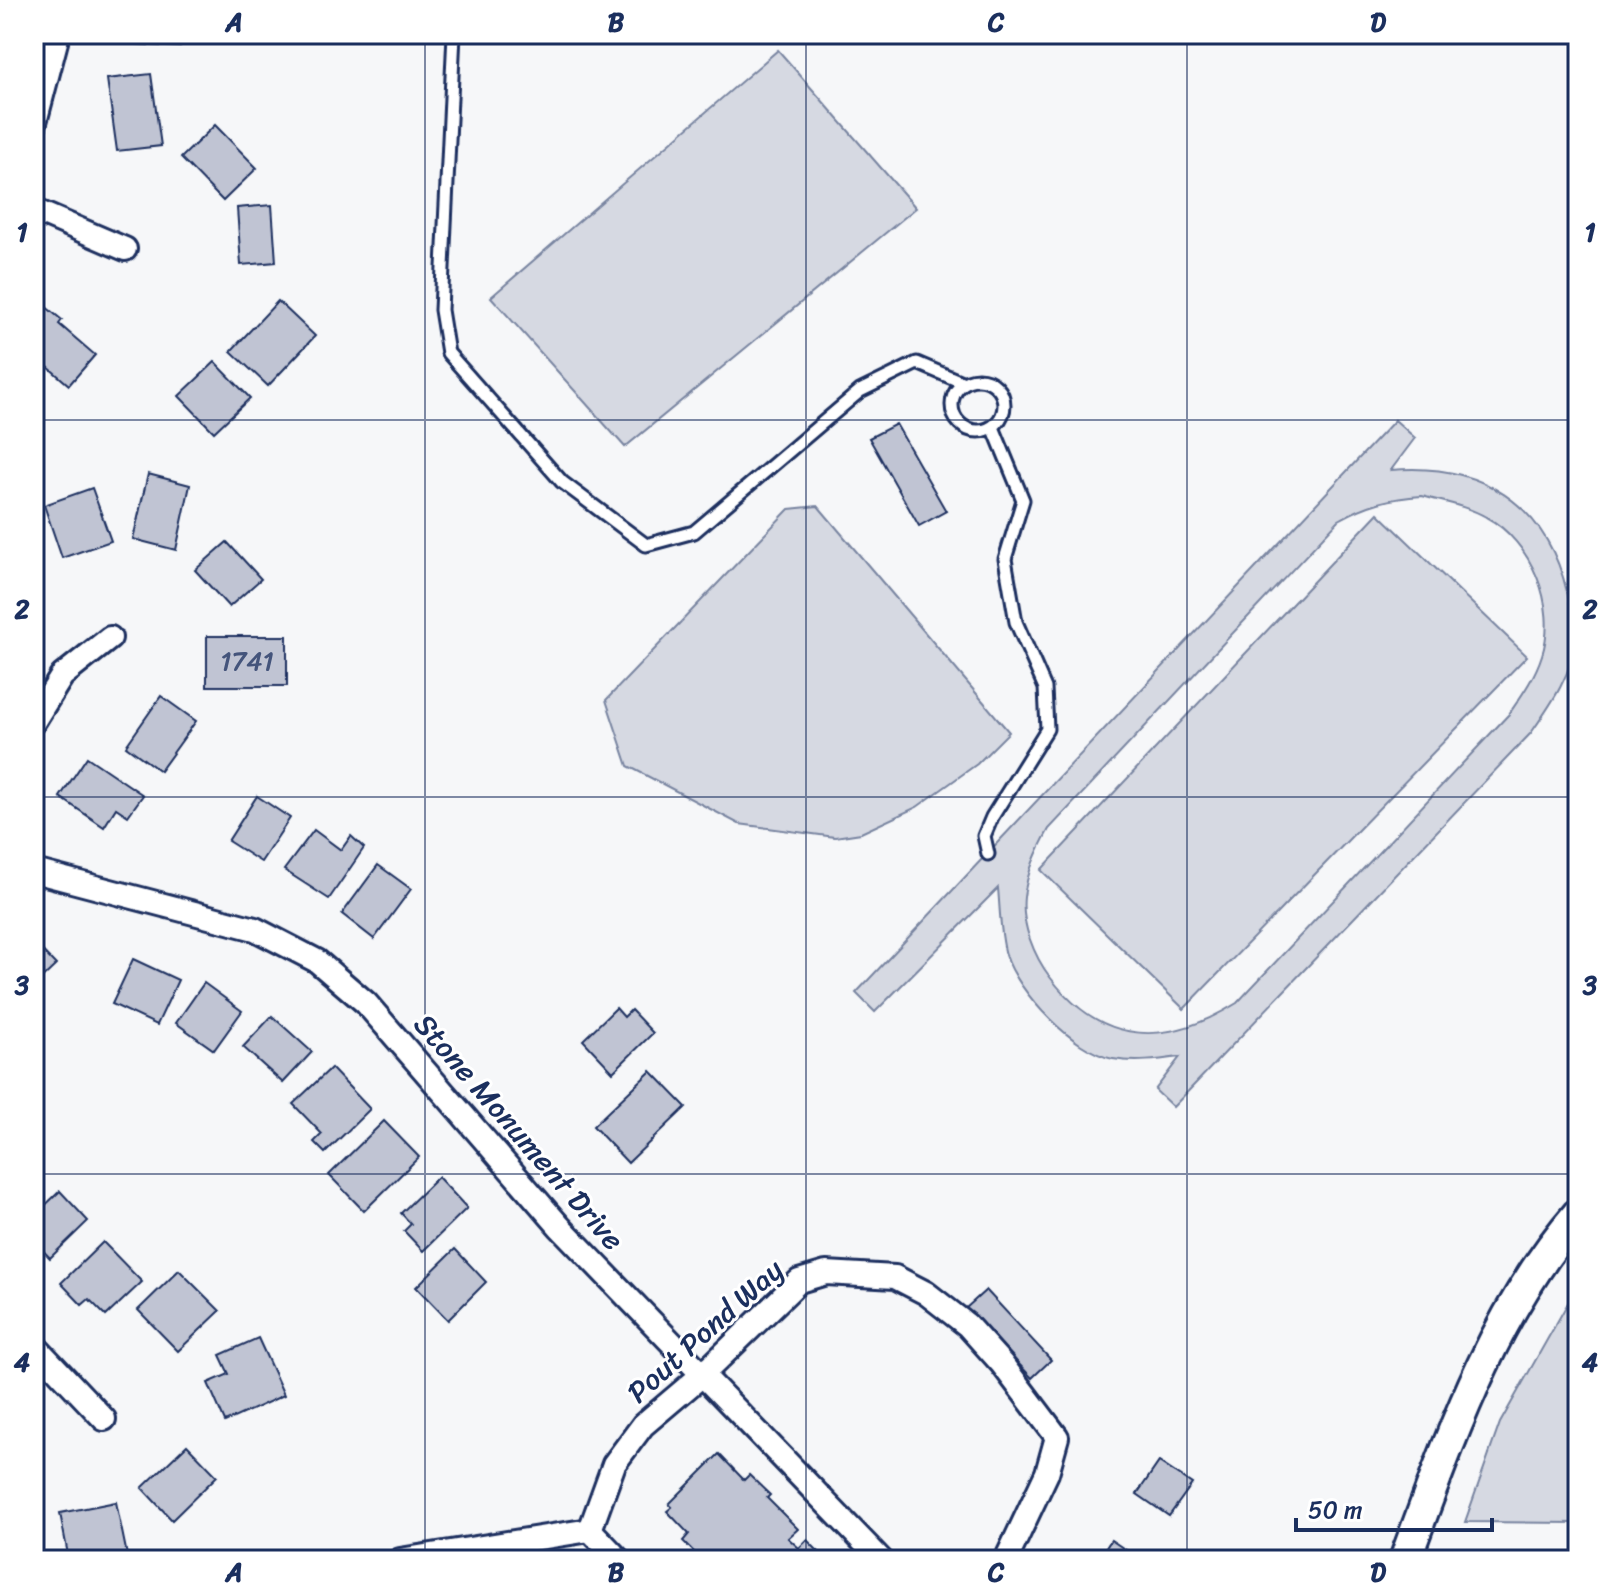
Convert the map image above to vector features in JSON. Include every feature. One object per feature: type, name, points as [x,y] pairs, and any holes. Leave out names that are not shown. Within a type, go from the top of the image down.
[{"type":"main road","points":[[1405,1560],[1493,1338],[1559,1237],[1578,1214]]},
{"type":"street","points":[[34,126],[58,34]]},
{"type":"street","points":[[34,210],[125,249]]},
{"type":"street","points":[[34,721],[62,676],[110,638]]},
{"type":"street","name":"Stone Monument Drive","points":[[34,871],[255,929],[317,961],[366,1003],[560,1227],[881,1560]]},
{"type":"street","name":"Pout Pond Way","points":[[590,1530],[614,1464],[643,1425],[702,1375],[799,1281],[826,1273],[868,1273],[895,1277],[926,1293],[967,1325],[1002,1364],[1057,1437],[1047,1473],[1019,1540],[1006,1560]]},
{"type":"street","points":[[34,1345],[104,1419]]},
{"type":"street","points":[[400,1560],[590,1530],[619,1560]]},
{"type":"lane","points":[[454,34],[441,310],[448,353],[562,482],[646,545],[694,532],[860,391],[917,363],[964,383]]},
{"type":"lane","points":[[981,379],[998,387],[1003,395],[1004,413],[993,427],[975,432],[959,423],[952,407],[957,389],[964,383],[981,379]]},
{"type":"lane","points":[[988,854],[984,836],[992,817],[1047,729],[1045,688],[1016,622],[1005,559],[1023,500],[993,427]]},
{"type":"path","points":[[1560,1560],[1568,1560]]},
{"type":"shaded area","points":[[778,50],[916,208],[625,447],[491,297]]},
{"type":"shaded area","points":[[1395,420],[1415,438],[1391,470],[1423,469],[1453,473],[1480,482],[1526,512],[1543,534],[1557,561],[1567,592],[1575,640],[1565,678],[1545,712],[1531,733],[1173,1107],[1155,1090],[1180,1057],[1130,1061],[1097,1054],[1065,1033],[1022,986],[1006,955],[998,888],[875,1012],[856,993]],"holes":[[[1422,496],[1486,517],[1502,528],[1528,558],[1543,596],[1546,636],[1539,663],[1523,693],[1509,714],[1237,1003],[1186,1027],[1161,1032],[1137,1032],[1114,1027],[1091,1016],[1070,1000],[1050,977],[1034,950],[1027,929],[1025,888],[1049,829],[1339,520],[1389,500]]]},
{"type":"shaded area","points":[[818,506],[1009,732],[977,764],[917,807],[861,833],[835,837],[739,824],[628,766],[606,700],[789,509]]},
{"type":"shaded area","points":[[1378,513],[1527,656],[1184,1009],[1041,870]]},
{"type":"shaded area","points":[[1578,1285],[1578,1523],[1465,1522],[1500,1423]]},
{"type":"building","points":[[138,34],[181,34],[180,47],[137,44]]},
{"type":"building","points":[[151,74],[161,146],[117,151],[107,79]]},
{"type":"building","points":[[215,125],[257,168],[223,201],[181,158]]},
{"type":"building","points":[[272,205],[276,262],[241,265],[237,208]]},
{"type":"building","points":[[278,301],[315,336],[268,386],[231,351]]},
{"type":"building","points":[[40,302],[62,320],[59,324],[95,355],[69,385],[34,355],[34,309]]},
{"type":"building","points":[[215,362],[250,398],[214,432],[179,396]]},
{"type":"building","points":[[896,424],[946,511],[919,526],[869,438]]},
{"type":"building","points":[[148,474],[190,485],[176,550],[133,539]]},
{"type":"building","points":[[92,488],[111,541],[62,558],[44,505]]},
{"type":"building","points":[[227,542],[261,579],[229,607],[195,570]]},
{"type":"building","points":[[207,636],[287,636],[287,686],[207,686]]},
{"type":"building","points":[[161,696],[196,721],[160,771],[126,746]]},
{"type":"building","points":[[87,757],[143,795],[128,816],[116,808],[104,827],[60,797]]},
{"type":"building","points":[[257,796],[290,818],[261,862],[228,841]]},
{"type":"building","points":[[314,830],[341,850],[351,836],[364,848],[329,899],[284,870]]},
{"type":"building","points":[[378,865],[411,889],[374,939],[342,914]]},
{"type":"building","points":[[34,942],[56,965],[35,985],[34,984]]},
{"type":"building","points":[[133,959],[178,980],[157,1025],[112,1004]]},
{"type":"building","points":[[204,983],[242,1011],[214,1050],[176,1023]]},
{"type":"building","points":[[616,1008],[624,1017],[631,1010],[653,1033],[613,1072],[583,1040]]},
{"type":"building","points":[[272,1016],[312,1052],[283,1083],[243,1047]]},
{"type":"building","points":[[331,1068],[370,1109],[325,1153],[314,1142],[322,1134],[293,1104]]},
{"type":"building","points":[[651,1071],[686,1107],[628,1163],[593,1126]]},
{"type":"building","points":[[384,1121],[419,1157],[364,1211],[329,1175]]},
{"type":"building","points":[[438,1177],[467,1208],[423,1251],[404,1231],[411,1224],[401,1213]]},
{"type":"building","points":[[60,1191],[88,1221],[50,1258],[34,1241],[34,1216]]},
{"type":"building","points":[[103,1242],[142,1282],[106,1316],[89,1299],[82,1305],[61,1283]]},
{"type":"building","points":[[455,1249],[486,1282],[448,1320],[416,1287]]},
{"type":"building","points":[[179,1270],[220,1311],[178,1351],[138,1310]]},
{"type":"building","points":[[986,1290],[1051,1360],[1032,1378],[966,1308]]},
{"type":"building","points":[[258,1338],[284,1395],[225,1422],[208,1383],[229,1374],[220,1355]]},
{"type":"building","points":[[187,1445],[217,1476],[172,1520],[142,1488]]},
{"type":"building","points":[[719,1454],[744,1480],[749,1475],[798,1529],[788,1538],[799,1548],[807,1540],[827,1560],[702,1560],[683,1541],[689,1534],[667,1511],[672,1507],[669,1504]]},
{"type":"building","points":[[1159,1462],[1192,1484],[1169,1516],[1137,1494]]},
{"type":"building","points":[[116,1502],[128,1560],[69,1560],[60,1513]]},
{"type":"building","points":[[1111,1540],[1141,1560],[1098,1560]]}]
